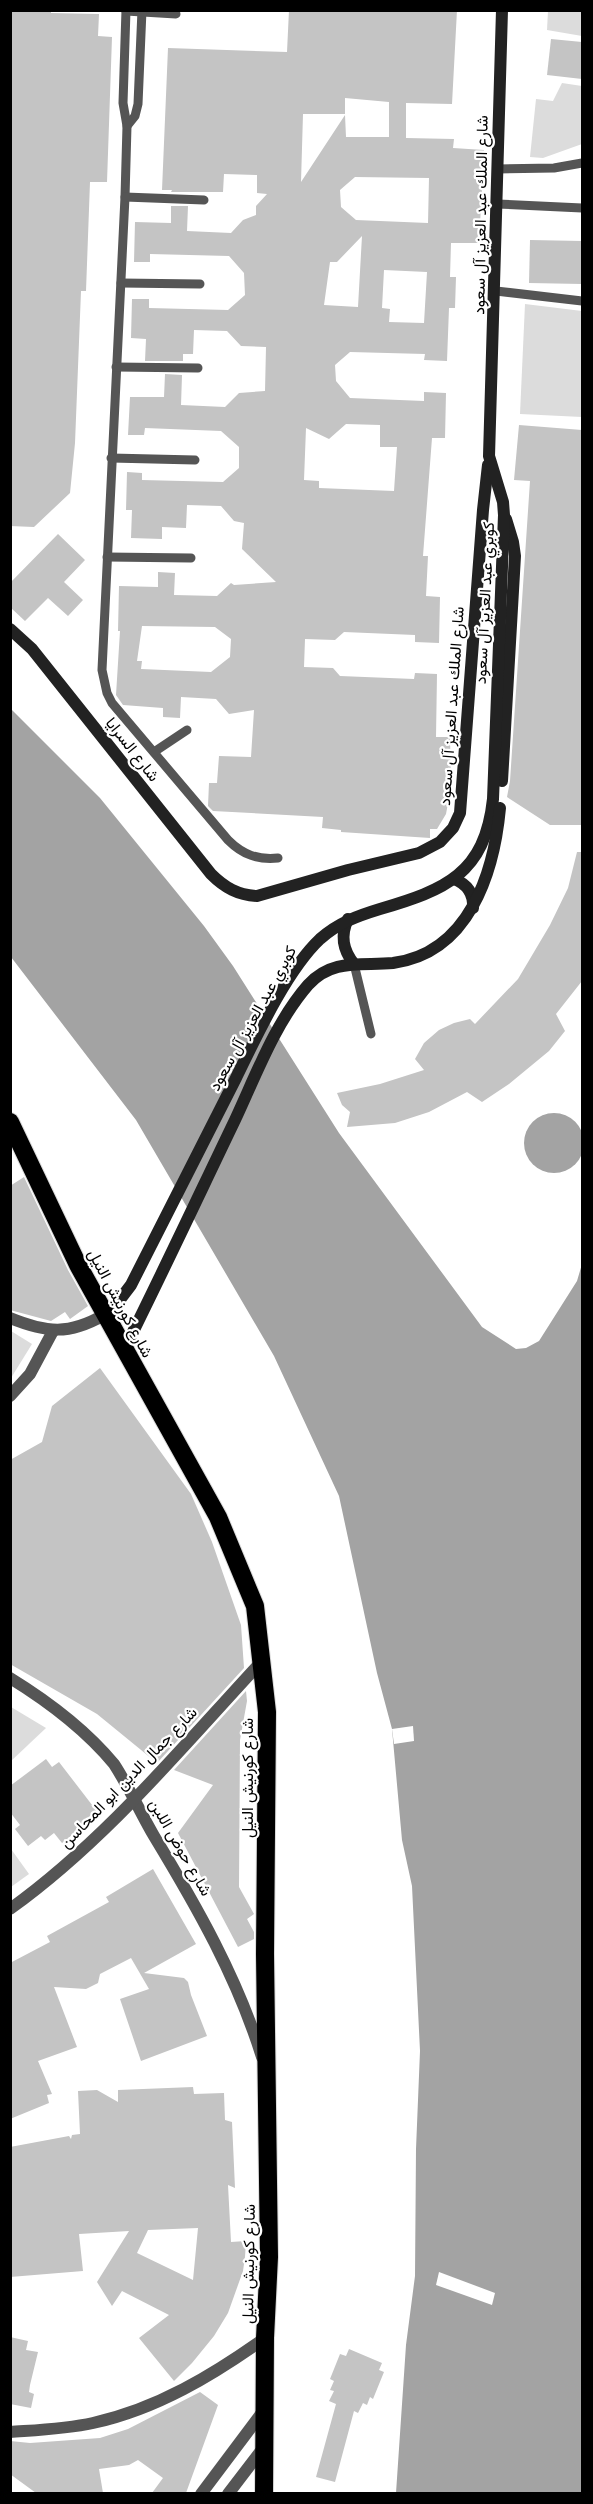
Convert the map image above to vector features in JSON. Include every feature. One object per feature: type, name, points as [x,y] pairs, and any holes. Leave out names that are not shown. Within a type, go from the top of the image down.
[{"type":"highway","name":"شارع كورنيش النيل","points":[[10,1122],[104,1315],[214,1509],[255,1606],[267,1712],[269,2257],[265,2338],[264,2493]]},
{"type":"main road","name":"شارع الملك عبد العزيز آل سعود","points":[[231,889],[242,896],[257,896],[419,853],[440,842],[453,828],[460,813],[489,456],[496,291],[502,10]]},
{"type":"main road","name":"شارع الملك عبد العزيز آل سعود","points":[[489,456],[503,501],[504,515]]},
{"type":"main road","name":"كوبري عبد العزيز آل سعود","points":[[104,1315],[123,1296],[137,1272],[254,1043],[309,950],[348,919],[422,897],[454,879],[478,852],[491,817],[504,515]]},
{"type":"main road","name":"كوبري عبد العزيز آل سعود","points":[[124,1350],[270,1046],[310,983],[324,971],[339,965],[394,963],[425,954],[452,935],[472,909],[491,857],[501,800],[515,556],[510,528],[504,515]]},
{"type":"main road","name":"شارع السرايا","points":[[10,629],[32,649],[211,874],[231,889]]},
{"type":"main road","points":[[454,879],[470,890],[472,909]]},
{"type":"main road","points":[[348,919],[344,926],[343,943],[354,964]]},
{"type":"street","points":[[10,1318],[53,1331],[88,1324],[104,1315]]},
{"type":"street","points":[[10,1396],[30,1374],[53,1331]]},
{"type":"street","name":"شارع جمال الدين ابو المحاسن","points":[[10,1909],[85,1848],[262,1661]]},
{"type":"street","name":"شارع حوض اللبن","points":[[10,1678],[72,1722],[100,1747],[114,1764],[186,1887],[222,1955],[251,2020],[267,2072]]},
{"type":"street","points":[[10,2432],[93,2423],[140,2409],[184,2390],[226,2366],[265,2338]]},
{"type":"street","points":[[201,2493],[264,2410]]},
{"type":"street","points":[[228,2493],[264,2447]]},
{"type":"lane","points":[[176,14],[126,11],[123,103],[127,126],[125,197],[111,458],[103,681],[112,703],[236,848],[256,858],[279,858]]},
{"type":"lane","points":[[127,126],[135,116],[138,104],[142,11]]},
{"type":"lane","points":[[497,169],[554,168],[582,163]]},
{"type":"lane","points":[[125,197],[204,200]]},
{"type":"lane","points":[[497,204],[582,208]]},
{"type":"lane","points":[[121,283],[201,284]]},
{"type":"lane","points":[[496,291],[582,302]]},
{"type":"lane","points":[[116,367],[198,368]]},
{"type":"lane","points":[[111,458],[195,460]]},
{"type":"lane","points":[[107,557],[191,558]]},
{"type":"lane","points":[[154,752],[187,730]]},
{"type":"lane","points":[[354,964],[370,1034]]},
{"type":"shaded area","points":[[548,11],[582,11],[582,36],[547,30]]},
{"type":"shaded area","points":[[562,83],[582,86],[582,144],[543,158],[530,157],[536,99],[553,101]]},
{"type":"shaded area","points":[[525,304],[582,311],[582,417],[520,414]]},
{"type":"shaded area","points":[[11,709],[100,798],[204,926],[233,966],[339,1133],[482,1327],[516,1349],[526,1348],[539,1341],[577,1281],[582,1264],[582,2493],[396,2493],[406,2345],[415,2276],[416,2149],[420,2051],[412,1886],[402,1840],[392,1729],[377,1673],[339,1496],[274,1356],[136,1120],[11,957]]},
{"type":"shaded area","points":[[554,1113],[571,1118],[579,1126],[584,1143],[579,1160],[571,1168],[554,1173],[537,1168],[529,1160],[524,1143],[529,1126],[537,1118]]},
{"type":"shaded area","points":[[11,1331],[32,1344],[11,1378]]},
{"type":"shaded area","points":[[11,1707],[46,1728],[11,1761]]},
{"type":"shaded area","points":[[11,1849],[29,1874],[10,1887]]},
{"type":"pier","points":[[413,1726],[414,1741],[394,1744],[392,1729]]},
{"type":"pier","points":[[439,2272],[495,2293],[492,2305],[436,2285]]},
{"type":"building","points":[[10,10],[51,10],[51,13],[99,14],[98,36],[112,37],[107,182],[90,182],[86,291],[81,291],[75,443],[70,493],[34,527],[10,526]]},
{"type":"building","points":[[289,10],[457,10],[452,104],[406,103],[406,138],[454,139],[453,148],[484,150],[479,243],[451,243],[450,277],[456,277],[455,308],[449,308],[447,361],[424,360],[425,354],[350,352],[335,365],[336,381],[350,398],[424,401],[424,392],[446,393],[445,438],[432,438],[423,556],[428,556],[426,596],[440,597],[439,643],[415,642],[415,635],[344,632],[335,640],[305,639],[304,667],[333,668],[340,676],[414,679],[415,673],[437,674],[436,737],[450,737],[451,787],[446,814],[437,829],[430,829],[430,838],[341,832],[341,830],[322,828],[323,817],[213,811],[208,806],[209,783],[217,783],[219,756],[251,757],[254,710],[229,714],[216,699],[181,697],[180,718],[163,717],[163,708],[123,705],[116,695],[120,631],[118,631],[119,586],[158,587],[158,572],[175,573],[174,595],[217,596],[231,583],[234,585],[276,582],[242,549],[244,523],[234,521],[221,506],[187,505],[186,528],[162,527],[162,539],[131,538],[132,510],[126,510],[127,472],[142,473],[142,480],[223,482],[239,468],[239,447],[221,431],[145,428],[144,435],[128,435],[130,397],[164,397],[165,374],[182,375],[181,405],[225,407],[239,393],[265,391],[266,347],[241,346],[227,331],[194,330],[193,354],[183,354],[183,361],[145,361],[146,339],[131,338],[132,299],[149,299],[149,308],[228,310],[245,295],[244,273],[229,256],[150,254],[150,262],[134,262],[135,222],[171,223],[171,206],[188,206],[187,231],[231,233],[243,220],[256,215],[256,206],[267,194],[257,193],[257,175],[224,174],[223,192],[162,190],[168,48],[287,52]],"holes":[[[345,98],[389,102],[389,137],[346,137],[345,115],[301,182],[303,114],[345,114]],[[355,177],[429,178],[428,223],[356,220],[341,207],[340,190]],[[362,236],[358,307],[324,305],[330,262],[337,262]],[[384,270],[427,272],[424,323],[389,322],[390,309],[382,308]],[[346,424],[380,425],[380,447],[397,447],[394,491],[319,488],[319,481],[304,480],[306,428],[329,439]],[[142,626],[215,627],[231,639],[230,657],[211,672],[141,669],[142,661],[137,661]]]},
{"type":"building","points":[[551,39],[582,42],[582,79],[547,75]]},
{"type":"building","points":[[530,240],[582,241],[582,284],[529,283]]},
{"type":"building","points":[[519,425],[582,430],[582,825],[550,825],[507,797],[510,781],[530,481],[514,480]]},
{"type":"building","points":[[58,534],[85,560],[64,582],[83,600],[68,616],[48,598],[25,621],[10,607],[10,583]]},
{"type":"building","points":[[577,852],[582,852],[582,981],[556,1014],[565,1031],[549,1051],[509,1084],[482,1102],[467,1092],[429,1112],[395,1123],[347,1127],[350,1112],[342,1105],[337,1093],[380,1084],[424,1070],[415,1059],[424,1043],[439,1030],[454,1023],[470,1019],[475,1024],[518,979],[550,925],[568,888]]},
{"type":"building","points":[[24,1177],[68,1270],[88,1306],[70,1319],[65,1312],[51,1321],[10,1310],[10,1186]]},
{"type":"building","points":[[100,1368],[191,1494],[212,1542],[241,1625],[244,1668],[157,1763],[97,1714],[10,1664],[10,1460],[42,1442],[52,1406]]},
{"type":"building","points":[[246,1691],[247,1701],[240,1740],[239,1887],[254,1914],[247,1919],[254,1932],[254,1939],[238,1947],[178,1833],[213,1785],[174,1770]]},
{"type":"building","points":[[46,1759],[52,1767],[59,1762],[99,1814],[62,1843],[54,1833],[45,1840],[41,1836],[28,1846],[15,1829],[20,1825],[10,1812],[10,1786]]},
{"type":"building","points":[[153,1869],[196,1944],[144,1973],[184,1978],[188,1982],[207,2036],[141,2061],[120,1999],[149,1989],[131,1958],[100,1974],[98,1983],[86,1989],[54,1987],[77,2047],[38,2061],[52,2094],[47,2095],[49,2103],[10,2119],[10,1963],[50,1942],[47,1936],[109,1902],[106,1897]]},
{"type":"building","points":[[193,2087],[194,2094],[224,2093],[225,2120],[232,2122],[235,2188],[228,2185],[231,2242],[246,2241],[243,2271],[228,2313],[214,2336],[174,2381],[139,2338],[169,2315],[122,2291],[112,2306],[97,2282],[129,2231],[79,2234],[83,2271],[10,2277],[10,2147],[69,2136],[71,2139],[72,2135],[80,2134],[78,2091],[97,2090],[118,2102],[118,2090]],"holes":[[[198,2228],[193,2280],[137,2253],[148,2230]]]},
{"type":"building","points":[[10,2337],[28,2341],[26,2350],[38,2352],[29,2392],[34,2394],[31,2408],[10,2404]]},
{"type":"building","points":[[349,2349],[382,2363],[379,2370],[384,2372],[373,2399],[370,2397],[367,2405],[363,2403],[358,2413],[354,2411],[335,2482],[316,2477],[336,2404],[329,2401],[334,2391],[330,2390],[334,2381],[330,2379],[340,2354],[346,2356]]},
{"type":"building","points":[[200,2392],[218,2405],[186,2493],[152,2493],[163,2478],[138,2460],[129,2465],[99,2469],[103,2493],[36,2493],[10,2474],[10,2441],[30,2443],[100,2438],[128,2429]]}]
